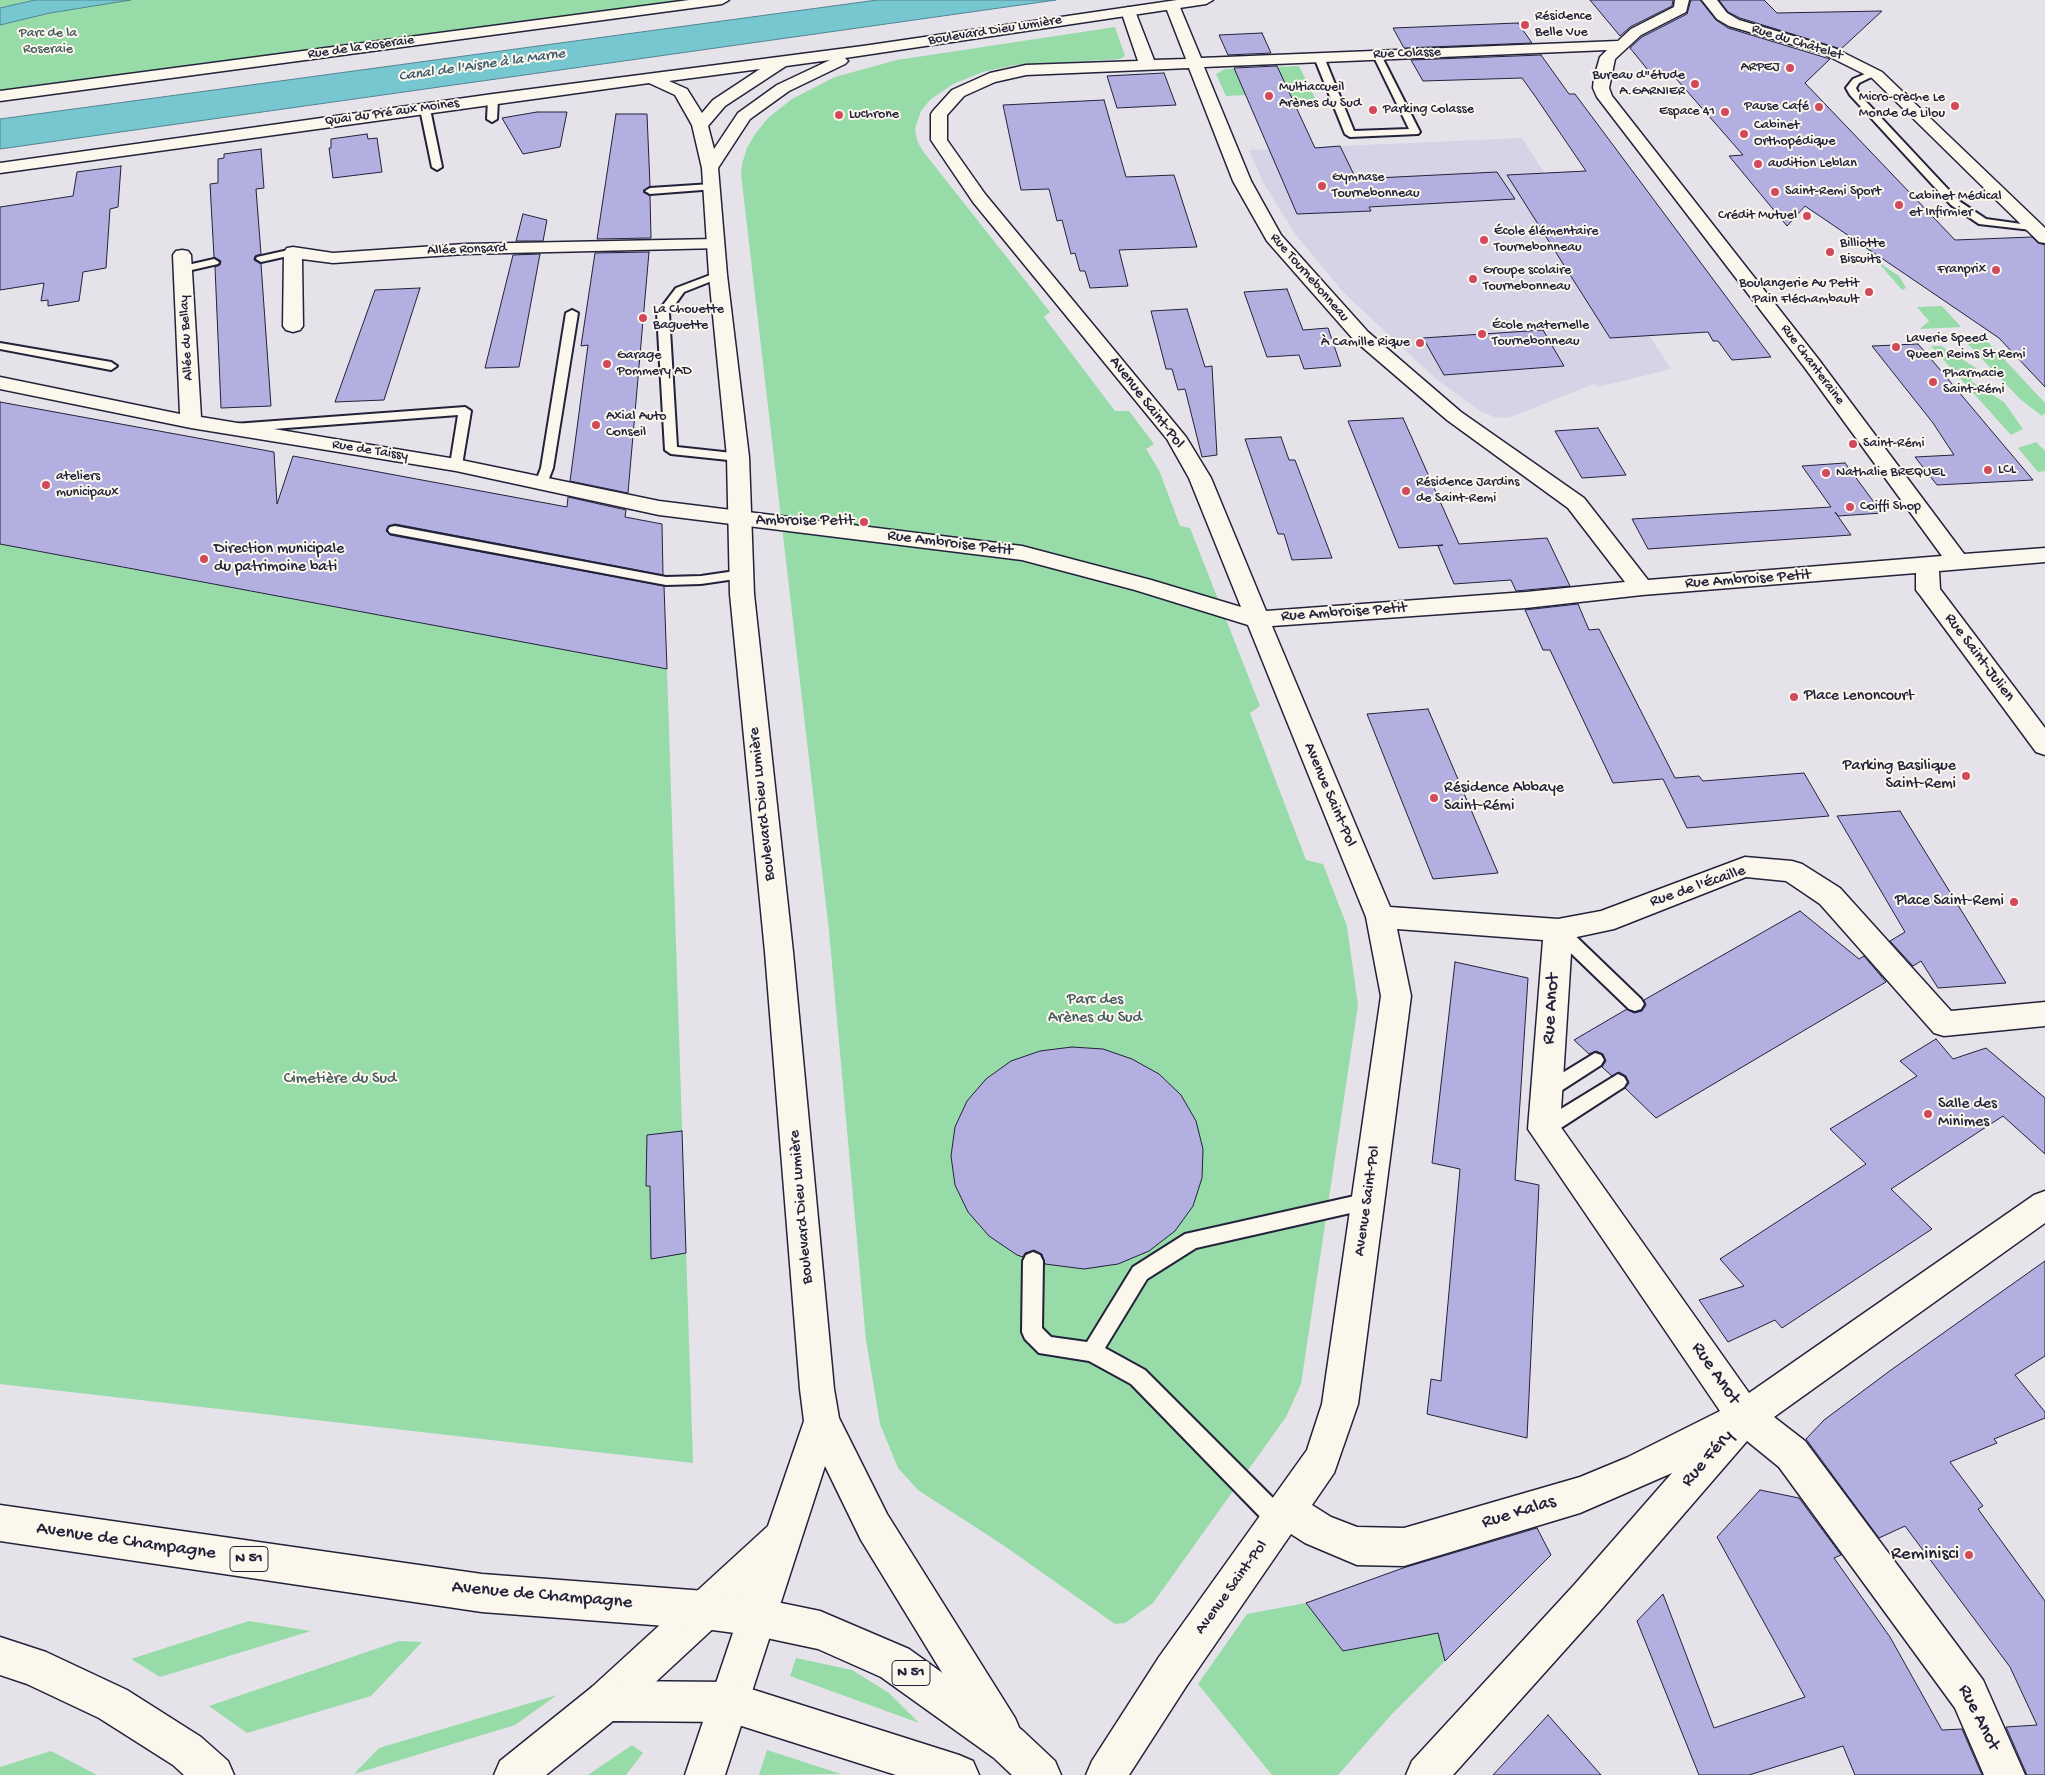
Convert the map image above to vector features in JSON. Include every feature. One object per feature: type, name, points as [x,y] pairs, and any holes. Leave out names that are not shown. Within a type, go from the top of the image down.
[{"type":"street","name":"Rue de la Roseraie","points":[[0,96],[722,0]]},
{"type":"street","name":"Boulevard Dieu Lumière","points":[[784,60],[863,51],[1206,0]]},
{"type":"street","name":"Rue Chanteraine","points":[[1682,0],[1681,9],[1656,20],[1636,32],[1608,57],[1604,66],[1601,88],[1604,97],[1812,364],[1959,563]]},
{"type":"street","points":[[1709,0],[1728,19]]},
{"type":"street","name":"Rue Tournebonneau","points":[[1172,5],[1250,197],[1267,230],[1358,334],[1454,416],[1576,503],[1642,588]]},
{"type":"street","points":[[1128,11],[1147,64]]},
{"type":"street","name":"Rue du Châtelet","points":[[1656,20],[1728,19],[1829,51],[1875,73],[2040,233]]},
{"type":"street","name":"Rue Colasse","points":[[1195,62],[1620,46]]},
{"type":"street","points":[[710,178],[744,116],[783,88],[863,51]]},
{"type":"street","points":[[700,125],[719,103],[784,60]]},
{"type":"street","name":"Quai du Pré aux Moines","points":[[0,168],[784,60]]},
{"type":"street","name":"Avenue Saint-Pol","points":[[1106,1775],[1173,1671],[1284,1516],[1321,1460],[1340,1404],[1396,996],[1380,917],[1256,619],[1200,478],[1176,437],[979,198],[939,140],[939,114],[958,93],[990,78],[1026,70],[1195,62]]},
{"type":"street","name":"Boulevard Dieu Lumière","points":[[652,78],[680,92],[688,100],[700,125],[710,178],[718,275],[738,457],[742,574],[822,1421]]},
{"type":"street","name":"Allée Ronsard","points":[[293,252],[333,258],[465,249],[715,244]]},
{"type":"street","points":[[293,252],[293,326]]},
{"type":"street","name":"Allée du Bellay","points":[[182,266],[191,422]]},
{"type":"street","name":"Rue de Taissy","points":[[0,383],[191,422],[456,465],[542,481],[659,508],[740,518]]},
{"type":"street","name":"Rue Ambroise Petit","points":[[740,518],[1022,553],[1143,585],[1256,619],[1526,600],[1642,588],[2045,556]]},
{"type":"street","name":"Rue Saint-Julien","points":[[1926,566],[1928,590],[2045,746]]},
{"type":"street","name":"Rue de l'Écaille","points":[[1380,917],[1558,930],[1604,921],[1745,867],[1792,871],[1830,896],[1937,1027],[2045,1014]]},
{"type":"street","name":"Rue Anot","points":[[1558,930],[1544,1129],[1745,1416],[1792,1454],[1969,1694],[2006,1775]]},
{"type":"street","name":"Rue Féry","points":[[1426,1775],[1587,1598],[1745,1416],[2045,1205]]},
{"type":"street","name":"Rue Kalas","points":[[1284,1516],[1357,1546],[1404,1547],[1580,1495],[1638,1471],[1745,1416]]},
{"type":"street","points":[[705,1775],[822,1421]]},
{"type":"street","points":[[822,1421],[874,1527],[1008,1744]]},
{"type":"street","name":"Avenue de Champagne","points":[[0,1524],[490,1594],[705,1610],[757,1617],[820,1630],[895,1663],[1008,1744],[1041,1775]]},
{"type":"street","points":[[514,1775],[606,1701],[784,1538]]},
{"type":"street","points":[[0,1656],[32,1666],[113,1704],[187,1751],[214,1775]]},
{"type":"street","points":[[606,1701],[729,1702],[959,1775]]},
{"type":"lane","points":[[1319,58],[1350,134],[1415,132],[1377,55]]},
{"type":"lane","points":[[1875,73],[1856,81],[1852,88],[1855,95],[1955,203],[1983,222],[2040,233]]},
{"type":"lane","points":[[492,118],[493,99]]},
{"type":"lane","points":[[425,109],[437,167]]},
{"type":"lane","points":[[650,191],[710,178]]},
{"type":"lane","points":[[261,257],[293,252]]},
{"type":"lane","points":[[182,266],[214,265]]},
{"type":"lane","points":[[718,275],[680,290],[663,314],[671,450],[738,457]]},
{"type":"lane","points":[[542,481],[547,468],[572,313]]},
{"type":"lane","points":[[0,346],[111,366]]},
{"type":"lane","points":[[230,428],[465,411],[456,465]]},
{"type":"lane","points":[[395,530],[666,581],[702,580],[742,574]]},
{"type":"lane","points":[[1558,930],[1635,1004]]},
{"type":"lane","points":[[1546,1092],[1595,1060]]},
{"type":"lane","points":[[1544,1129],[1618,1082]]},
{"type":"lane","points":[[1092,1352],[1140,1273],[1192,1240],[1368,1201]]},
{"type":"lane","points":[[1033,1262],[1032,1332],[1046,1346],[1092,1352],[1138,1377],[1284,1516]]},
{"type":"shaded area","name":"Groupe scolaire Tournebonneau","points":[[1522,138],[1671,369],[1598,387],[1593,384],[1508,418],[1494,417],[1480,411],[1436,379],[1344,293],[1295,234],[1263,182],[1249,150]]},
{"type":"green space","name":"Parc de la Roseraie","points":[[0,0],[709,0],[0,90]]},
{"type":"green space","name":"Parc des Arènes du Sud","points":[[1115,27],[1125,56],[1120,59],[1015,65],[983,72],[953,84],[930,100],[921,111],[915,128],[917,140],[922,150],[1050,312],[1044,317],[1115,411],[1129,411],[1154,444],[1146,449],[1159,470],[1180,526],[1190,528],[1260,706],[1250,713],[1306,860],[1323,864],[1347,926],[1358,1005],[1301,1384],[1286,1417],[1153,1603],[1125,1623],[1115,1624],[1003,1545],[918,1490],[898,1468],[880,1424],[866,1340],[829,931],[741,174],[747,148],[768,118],[792,99],[835,77],[897,60]]},
{"type":"green space","points":[[1299,66],[1318,104],[1295,105],[1243,87],[1246,95],[1226,96],[1216,74],[1225,69]]},
{"type":"green space","points":[[1864,246],[1869,247],[1884,266],[1899,276],[1906,288],[1902,290]]},
{"type":"green space","points":[[1942,306],[1961,327],[1920,329],[1929,321],[1917,307]]},
{"type":"green space","points":[[1988,342],[2045,403],[2045,413],[2042,416],[2020,399],[1967,343]]},
{"type":"green space","points":[[1931,346],[1941,346],[1976,368],[1971,381],[2004,402],[2023,429],[2011,435]]},
{"type":"green space","points":[[2036,442],[2045,451],[2045,471],[2038,472],[2018,448]]},
{"type":"green space","name":"Cimetière du Sud","points":[[0,541],[24,549],[667,669],[693,1463],[0,1384]]},
{"type":"green space","points":[[1306,1603],[1343,1651],[1438,1633],[1445,1661],[1392,1714],[1338,1775],[1272,1775],[1198,1684],[1247,1614]]},
{"type":"green space","points":[[249,1621],[311,1631],[160,1677],[131,1659]]},
{"type":"green space","points":[[399,1641],[422,1642],[371,1696],[247,1733],[209,1706]]},
{"type":"green space","points":[[796,1658],[852,1670],[889,1693],[919,1723],[790,1676]]},
{"type":"green space","points":[[557,1695],[515,1725],[354,1774],[379,1748]]},
{"type":"green space","points":[[632,1745],[643,1753],[626,1775],[588,1775]]},
{"type":"green space","points":[[767,1750],[841,1774],[759,1775]]},
{"type":"green space","points":[[51,1751],[97,1775],[0,1775],[0,1767]]},
{"type":"water","points":[[35,0],[131,0],[50,13],[0,25],[0,8]]},
{"type":"water","name":"Canal de l'Aisne à la Marne","points":[[877,0],[1056,0],[0,149],[0,119]]},
{"type":"building","points":[[1590,0],[1673,0],[1672,6],[1630,27],[1620,36]]},
{"type":"building","points":[[1691,0],[1700,0],[1716,20],[1728,28],[1830,59],[1805,83],[1955,240],[2032,237],[2038,243],[2045,245],[2045,387],[1999,338],[1805,206],[1787,226],[1729,156],[1743,155],[1672,74],[1652,75],[1630,48],[1642,37],[1687,14]]},
{"type":"building","points":[[1719,0],[1764,0],[1777,13],[1882,11],[1841,49],[1740,18],[1728,12]]},
{"type":"building","points":[[1518,23],[1532,43],[1404,48],[1393,28]]},
{"type":"building","points":[[1262,33],[1271,53],[1228,55],[1219,35]]},
{"type":"building","points":[[1541,55],[1569,94],[1575,94],[1771,357],[1732,360],[1718,341],[1713,341],[1708,332],[1610,338],[1507,175],[1586,171],[1535,96],[1522,78],[1423,81],[1411,60]]},
{"type":"building","points":[[1277,66],[1315,148],[1340,146],[1356,179],[1497,172],[1515,199],[1369,207],[1371,211],[1297,214],[1234,68]]},
{"type":"building","points":[[1164,73],[1176,105],[1117,108],[1107,76]]},
{"type":"building","points":[[1104,100],[1126,177],[1174,175],[1197,247],[1119,250],[1128,286],[1090,288],[1085,271],[1080,271],[1075,253],[1071,254],[1062,220],[1057,221],[1049,189],[1021,190],[1003,105]]},
{"type":"building","points":[[537,112],[567,112],[560,147],[523,154],[502,118]]},
{"type":"building","points":[[616,114],[647,114],[650,186],[643,192],[650,196],[651,238],[597,239]]},
{"type":"building","points":[[367,134],[368,139],[377,138],[382,172],[333,178],[329,148],[331,148],[331,139]]},
{"type":"building","points":[[261,149],[264,188],[256,189],[261,254],[255,256],[254,260],[261,264],[271,406],[221,408],[215,267],[220,265],[221,261],[214,257],[210,184],[218,183],[218,159],[224,158],[224,154]]},
{"type":"building","points":[[121,166],[118,207],[110,209],[106,268],[83,272],[79,301],[48,306],[48,300],[41,301],[44,283],[0,290],[0,207],[73,196],[77,172]]},
{"type":"building","points":[[523,214],[547,220],[543,241],[516,241]]},
{"type":"building","points":[[649,252],[628,493],[570,481],[588,345],[581,346],[595,253]]},
{"type":"building","points":[[540,254],[519,367],[485,368],[513,255]]},
{"type":"building","points":[[420,288],[384,400],[335,402],[375,290]]},
{"type":"building","points":[[1287,289],[1303,330],[1328,328],[1341,366],[1304,369],[1299,355],[1267,357],[1244,292]]},
{"type":"building","points":[[1187,309],[1205,367],[1212,366],[1217,455],[1202,457],[1185,389],[1178,390],[1172,369],[1166,369],[1151,311]]},
{"type":"building","points":[[1543,330],[1564,366],[1444,375],[1423,338]]},
{"type":"building","points":[[1918,344],[2033,480],[1937,485],[1915,457],[1954,455],[1933,423],[1872,346]]},
{"type":"building","name":"Direction municipale du patrimoine bati","points":[[0,402],[274,452],[277,504],[293,456],[567,507],[568,497],[626,510],[625,517],[662,524],[663,575],[395,524],[388,526],[386,531],[390,535],[664,586],[667,669],[0,544]]},
{"type":"building","name":"Résidence Jardins de Saint-Remi","points":[[1403,418],[1459,544],[1547,538],[1570,586],[1516,591],[1511,580],[1454,584],[1438,546],[1443,545],[1399,548],[1348,421]]},
{"type":"building","points":[[1598,428],[1626,475],[1582,478],[1555,431]]},
{"type":"building","points":[[1281,437],[1289,460],[1295,460],[1332,558],[1292,560],[1284,534],[1278,534],[1245,439]]},
{"type":"building","points":[[1845,463],[1882,513],[1838,516],[1835,512],[1851,535],[1648,549],[1632,519],[1831,507],[1802,466]]},
{"type":"building","points":[[1578,604],[1589,630],[1599,629],[1675,778],[1699,776],[1703,781],[1804,773],[1829,816],[1687,828],[1663,779],[1613,783],[1550,650],[1543,650],[1525,610]]},
{"type":"building","name":"Résidence Abbaye Saint-Rémi","points":[[1428,709],[1498,873],[1433,879],[1367,714]]},
{"type":"building","points":[[1900,811],[2006,983],[1938,988],[1921,961],[1913,966],[1890,941],[1905,932],[1837,816]]},
{"type":"building","points":[[1800,911],[1859,959],[1864,956],[1886,982],[1656,1118],[1625,1088],[1629,1083],[1626,1076],[1619,1072],[1612,1076],[1602,1067],[1606,1061],[1603,1054],[1596,1051],[1589,1054],[1574,1040],[1627,1009],[1634,1013],[1642,1011],[1646,1005],[1644,1000]]},
{"type":"building","points":[[1455,962],[1528,978],[1515,1180],[1539,1185],[1527,1438],[1427,1414],[1431,1379],[1441,1381],[1460,1169],[1432,1163]]},
{"type":"building","points":[[1936,1039],[1953,1059],[1986,1048],[2045,1098],[2045,1154],[2003,1116],[1891,1189],[1932,1229],[1782,1328],[1775,1320],[1728,1342],[1699,1300],[1744,1286],[1720,1259],[1866,1164],[1830,1129],[1917,1076],[1900,1061]]},
{"type":"building","points":[[1072,1047],[1103,1049],[1132,1059],[1159,1074],[1181,1095],[1196,1121],[1203,1149],[1202,1178],[1193,1206],[1175,1231],[1149,1251],[1118,1264],[1084,1269],[1045,1264],[1042,1254],[1034,1250],[1025,1253],[1023,1257],[1017,1255],[989,1236],[968,1212],[955,1185],[951,1156],[955,1127],[967,1101],[986,1079],[1011,1061],[1040,1051]]},
{"type":"building","points":[[682,1131],[686,1253],[651,1259],[650,1186],[646,1186],[647,1135]]},
{"type":"building","points":[[2045,1261],[2045,1356],[2015,1375],[2045,1412],[2045,1418],[1994,1439],[1997,1443],[1950,1462],[1983,1506],[1978,1509],[2045,1601],[2045,1775],[2027,1775],[2006,1727],[2037,1725],[2010,1667],[1905,1526],[1879,1538],[1806,1439],[1824,1420],[1891,1370]]},
{"type":"building","points":[[1760,1490],[1799,1498],[1841,1555],[1834,1558],[1890,1637],[1942,1730],[1962,1729],[1982,1775],[1855,1775],[1843,1746],[1749,1775],[1699,1775],[1637,1621],[1663,1594],[1714,1728],[1805,1697],[1717,1537]]},
{"type":"building","points":[[1537,1528],[1551,1555],[1445,1661],[1438,1633],[1343,1651],[1306,1603],[1403,1568]]},
{"type":"building","points":[[1548,1715],[1601,1775],[1493,1775],[1516,1750]]},
{"type":"place","name":"Résidence Belle Vue","points":[[1525,25]]},
{"type":"place","name":"ARPEJ","points":[[1790,68]]},
{"type":"place","name":"Bureau d\"étude A.GARNIER","points":[[1695,84]]},
{"type":"place","name":"Multiaccueil Arènes du Sud","points":[[1269,96]]},
{"type":"place","name":"Micro-crèche Le Monde de Lilou","points":[[1955,106]]},
{"type":"place","name":"Pause Café","points":[[1819,107]]},
{"type":"place","name":"Parking Colasse","points":[[1373,110]]},
{"type":"place","name":"Espace 41","points":[[1725,112]]},
{"type":"place","name":"Luchrone","points":[[839,115]]},
{"type":"place","name":"Cabinet Orthopédique","points":[[1744,134]]},
{"type":"place","name":"audition Leblan","points":[[1758,164]]},
{"type":"place","name":"Gymnase Tournebonneau","points":[[1322,186]]},
{"type":"place","name":"Saint-Remi Sport","points":[[1775,192]]},
{"type":"place","name":"Cabinet Médical et Infirmier","points":[[1899,205]]},
{"type":"place","name":"Crédit Mutuel","points":[[1807,216]]},
{"type":"place","name":"École élémentaire Tournebonneau","points":[[1484,240]]},
{"type":"place","name":"Billiotte Biscuits","points":[[1830,252]]},
{"type":"place","name":"Franprix","points":[[1996,270]]},
{"type":"place","name":"Groupe scolaire Tournebonneau","points":[[1473,279]]},
{"type":"place","name":"Boulangerie Au Petit Pain Fléchambault","points":[[1869,292]]},
{"type":"place","name":"La Chouette Baguette","points":[[643,318]]},
{"type":"place","name":"École maternelle Tournebonneau","points":[[1482,334]]},
{"type":"place","name":"À Camille Rique","points":[[1420,343]]},
{"type":"place","name":"Laverie Speed Queen Reims St Remi","points":[[1896,347]]},
{"type":"place","name":"Garage Pommery AD","points":[[607,364]]},
{"type":"place","name":"Pharmacie Saint-Rémi","points":[[1933,382]]},
{"type":"place","name":"Axial Auto Conseil","points":[[596,425]]},
{"type":"place","name":"Saint-Rémi","points":[[1853,444]]},
{"type":"place","name":"LCL","points":[[1988,470]]},
{"type":"place","name":"Nathalie BREQUEL","points":[[1826,473]]},
{"type":"place","name":"ateliers municipaux","points":[[46,485]]},
{"type":"place","name":"Résidence Jardins de Saint-Remi","points":[[1406,491]]},
{"type":"place","name":"Coiffi Shop","points":[[1850,507]]},
{"type":"place","name":"Ambroise Petit","points":[[864,522]]},
{"type":"place","name":"Direction municipale du patrimoine bati","points":[[204,559]]},
{"type":"place","name":"Place Lenoncourt","points":[[1794,697]]},
{"type":"place","name":"Parking Basilique Saint-Remi","points":[[1966,776]]},
{"type":"place","name":"Résidence Abbaye Saint-Rémi","points":[[1434,798]]},
{"type":"place","name":"Place Saint-Remi","points":[[2014,902]]},
{"type":"place","name":"Salle des Minimes","points":[[1928,1114]]},
{"type":"place","name":"Reminisci","points":[[1969,1555]]}]
